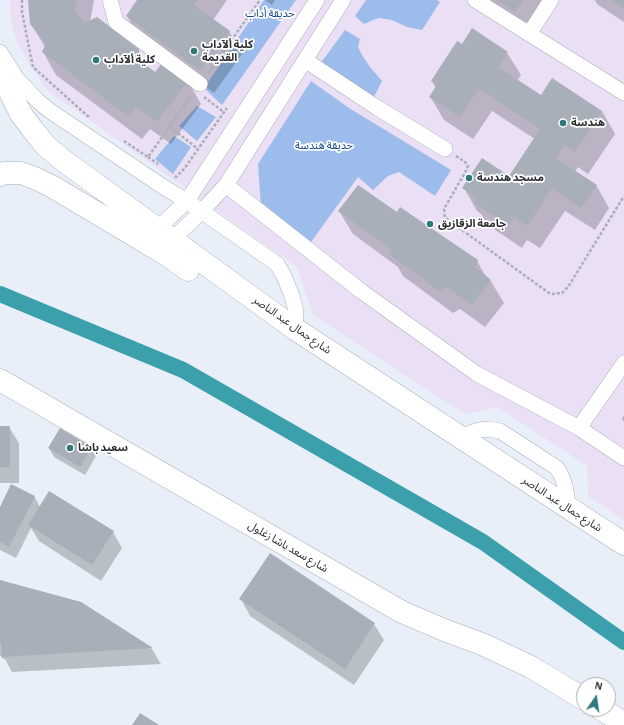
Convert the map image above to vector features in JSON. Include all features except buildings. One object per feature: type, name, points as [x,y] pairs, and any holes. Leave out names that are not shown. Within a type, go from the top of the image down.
[{"type":"highway","name":"شارع جمال عبد الناصر","points":[[0,66],[21,114],[46,146],[64,161],[295,329],[624,544]]},
{"type":"highway","points":[[0,175],[4,173],[21,174],[37,179],[60,191],[167,255],[224,295],[236,299],[255,300]]},
{"type":"highway","name":"شارع سعد باشا زغلول","points":[[0,380],[402,612],[482,644],[531,667],[576,694]]},
{"type":"highway","points":[[614,717],[624,723]]},
{"type":"lane","points":[[110,0],[116,22],[198,88]]},
{"type":"lane","points":[[164,234],[317,0]]},
{"type":"lane","points":[[164,234],[201,212],[226,184],[343,0]]},
{"type":"lane","points":[[475,0],[624,93]]},
{"type":"lane","points":[[529,34],[551,0]]},
{"type":"lane","points":[[0,52],[17,78],[50,112],[187,201],[277,264],[284,276],[292,296],[295,307],[295,329]]},
{"type":"lane","points":[[305,60],[376,107],[445,149]]},
{"type":"lane","points":[[226,184],[361,291],[477,374],[579,428],[624,458]]},
{"type":"lane","points":[[579,428],[624,364]]},
{"type":"path","points":[[22,0],[22,12],[32,67],[91,120]]},
{"type":"path","points":[[148,157],[260,0]]},
{"type":"path","points":[[198,88],[225,112]]},
{"type":"path","points":[[170,127],[198,149]]},
{"type":"path","points":[[123,140],[159,165]]},
{"type":"path","points":[[445,149],[465,162],[468,166],[444,209],[445,217],[549,293],[562,293],[568,287],[624,196]]},
{"type":"path","points":[[171,173],[176,177],[184,169]]},
{"type":"shaded area","name":"جامعة الزقازيق","points":[[10,0],[624,0],[624,520],[588,496],[587,466],[498,407],[465,414],[313,315],[297,267],[47,90],[28,63],[17,41],[12,26]]},
{"type":"green space","name":"حديقة أداب","points":[[264,0],[296,0],[222,105],[204,88]]},
{"type":"green space","points":[[366,0],[437,0],[440,2],[422,30],[407,27],[392,20],[379,18],[364,24],[355,16]]},
{"type":"green space","points":[[345,30],[360,39],[358,47],[362,55],[382,81],[373,99],[320,64]]},
{"type":"green space","name":"حديقة هندسة","points":[[311,81],[349,108],[451,170],[435,196],[399,172],[388,176],[373,190],[358,177],[311,242],[261,207],[258,164]]},
{"type":"green space","points":[[197,106],[216,117],[197,141],[179,126]]},
{"type":"green space","points":[[174,136],[191,147],[173,174],[155,159]]},
{"type":"waterway","points":[[0,294],[183,370],[483,542],[624,642]]},
{"type":"place","name":"كلية ألآداب القديمة","points":[[194,51]]},
{"type":"place","name":"كلية ألآداب","points":[[96,60]]},
{"type":"place","name":"هندسة","points":[[563,123]]},
{"type":"place","name":"مسجد هندسة","points":[[469,178]]},
{"type":"place","name":"جامعة الزقازيق","points":[[430,224]]},
{"type":"place","name":"سعيد باشا","points":[[70,448]]}]
